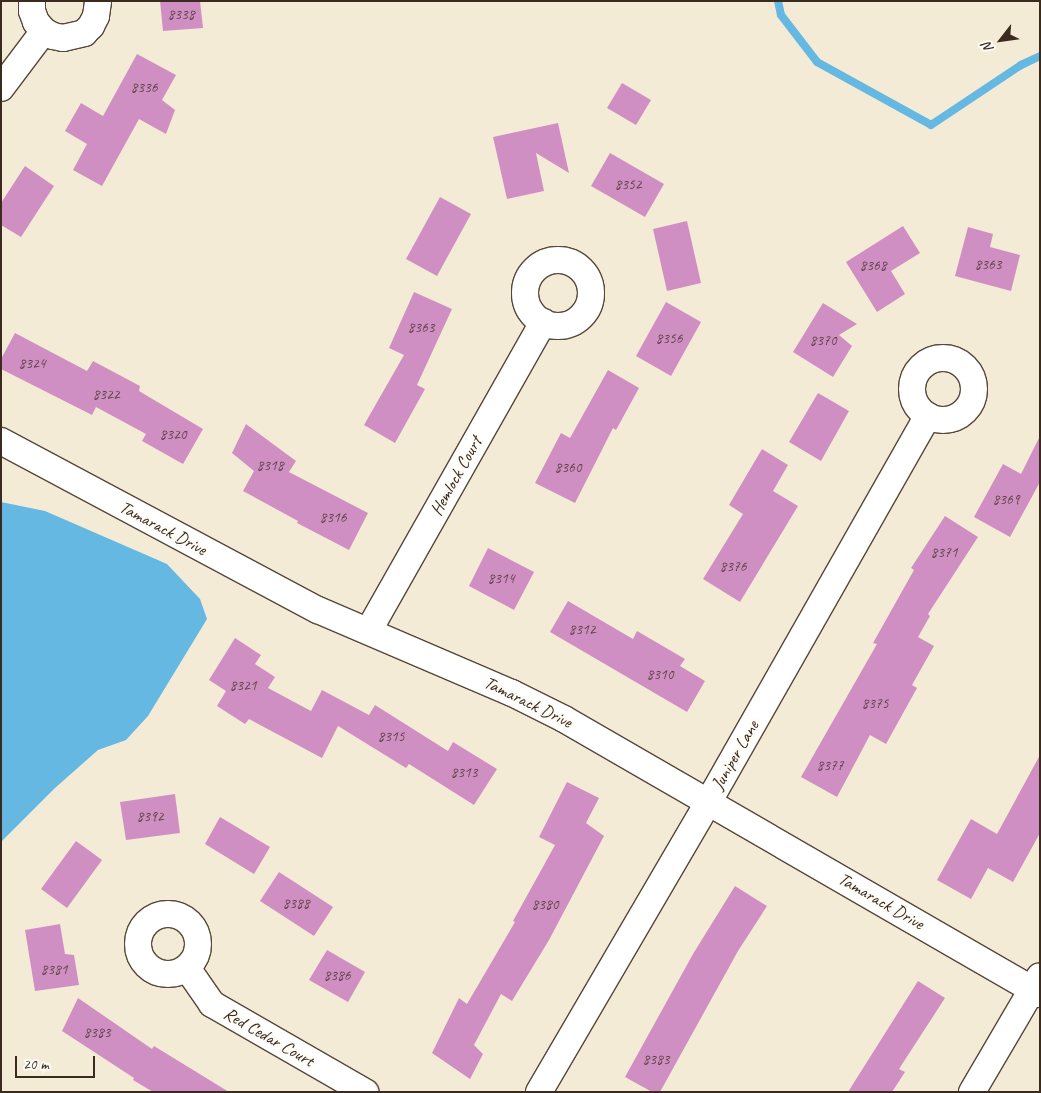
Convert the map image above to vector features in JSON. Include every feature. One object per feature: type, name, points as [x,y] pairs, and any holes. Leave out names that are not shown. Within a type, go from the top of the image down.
[{"type":"street","points":[[32,1],[32,11],[36,22],[53,36],[64,38],[84,33],[96,16],[98,1]]},
{"type":"street","points":[[1,88],[44,30]]},
{"type":"street","name":"Hemlock Court","points":[[369,630],[543,322]]},
{"type":"street","name":"Juniper Lane","points":[[538,1092],[709,801],[928,416]]},
{"type":"street","name":"Tamarack Drive","points":[[1,441],[318,610],[369,630],[521,697],[1037,987]]},
{"type":"street","name":"Red Cedar Court","points":[[187,968],[212,1004],[364,1092]]},
{"type":"street","points":[[972,1092],[1037,987]]},
{"type":"water","points":[[1,502],[45,511],[167,564],[200,599],[207,619],[148,716],[126,740],[98,750],[55,788],[1,842]]},
{"type":"building","points":[[160,1],[200,1],[203,28],[163,31]]},
{"type":"building","points":[[137,54],[176,75],[162,100],[175,110],[166,134],[139,119],[102,186],[73,170],[87,144],[65,131],[81,103],[103,116]]},
{"type":"building","points":[[622,83],[651,100],[636,125],[607,108]]},
{"type":"building","points":[[558,123],[569,173],[536,153],[544,191],[507,199],[493,137]]},
{"type":"building","points":[[610,153],[664,184],[645,217],[591,186]]},
{"type":"building","points":[[25,166],[54,186],[21,237],[1,225],[1,203]]},
{"type":"building","points":[[440,197],[471,214],[437,276],[406,259]]},
{"type":"building","points":[[687,221],[701,283],[667,291],[653,229]]},
{"type":"building","points":[[903,226],[920,253],[891,271],[905,294],[877,312],[846,262]]},
{"type":"building","points":[[968,227],[993,234],[990,247],[1020,255],[1011,291],[955,276]]},
{"type":"building","points":[[414,292],[452,309],[417,385],[425,389],[395,443],[364,425],[404,355],[389,348]]},
{"type":"building","points":[[666,302],[701,322],[671,376],[636,356]]},
{"type":"building","points":[[823,303],[857,324],[839,335],[852,346],[833,377],[793,352]]},
{"type":"building","points":[[15,333],[87,371],[93,361],[140,386],[139,391],[203,429],[183,464],[142,441],[146,434],[96,407],[92,415],[1,369],[1,359]]},
{"type":"building","points":[[608,370],[639,388],[616,430],[613,428],[575,503],[535,483],[561,433],[570,438]]},
{"type":"building","points":[[818,393],[849,411],[821,461],[789,442]]},
{"type":"building","points":[[246,424],[296,461],[289,472],[368,513],[349,550],[297,523],[298,521],[243,491],[254,471],[232,453]]},
{"type":"building","points":[[1040,436],[1040,482],[1010,537],[974,517],[1003,464],[1021,474]]},
{"type":"building","points":[[762,449],[788,465],[773,491],[798,506],[740,602],[703,579],[743,514],[729,505]]},
{"type":"building","points":[[945,516],[978,537],[928,614],[930,616],[918,637],[934,646],[912,685],[917,688],[886,744],[870,735],[837,797],[801,777],[877,644],[873,643],[914,570],[911,568]]},
{"type":"building","points":[[488,548],[534,572],[514,610],[469,586]]},
{"type":"building","points":[[568,601],[633,639],[637,631],[685,659],[680,666],[705,681],[687,712],[550,632]]},
{"type":"building","points":[[235,638],[261,655],[255,664],[275,677],[268,688],[311,711],[322,690],[369,715],[375,705],[448,751],[453,742],[497,769],[474,805],[409,764],[406,768],[338,726],[322,758],[249,719],[245,724],[217,706],[226,691],[209,680]]},
{"type":"building","points":[[1040,755],[1040,833],[1013,882],[988,868],[971,899],[937,880],[971,819],[997,834]]},
{"type":"building","points":[[567,782],[599,798],[586,823],[604,836],[549,940],[512,1001],[501,994],[474,1045],[483,1054],[470,1079],[432,1053],[459,998],[467,1004],[515,922],[513,921],[555,845],[539,837]]},
{"type":"building","points":[[175,794],[180,833],[126,840],[120,802]]},
{"type":"building","points":[[220,817],[270,847],[254,874],[205,844]]},
{"type":"building","points":[[76,841],[102,860],[67,908],[41,889]]},
{"type":"building","points":[[279,872],[333,907],[314,936],[260,901]]},
{"type":"building","points":[[735,886],[767,906],[738,951],[660,1092],[652,1092],[625,1077],[693,954]]},
{"type":"building","points":[[60,924],[65,954],[74,955],[79,985],[35,991],[25,930]]},
{"type":"building","points":[[327,950],[365,972],[348,1002],[309,980]]},
{"type":"building","points":[[918,981],[945,998],[899,1069],[905,1072],[892,1092],[848,1092]]},
{"type":"building","points":[[78,998],[152,1049],[154,1046],[229,1092],[153,1092],[133,1080],[134,1078],[62,1031]]},
{"type":"waterway","points":[[778,1],[781,15],[817,62],[931,125],[1021,65],[1040,56]]}]
